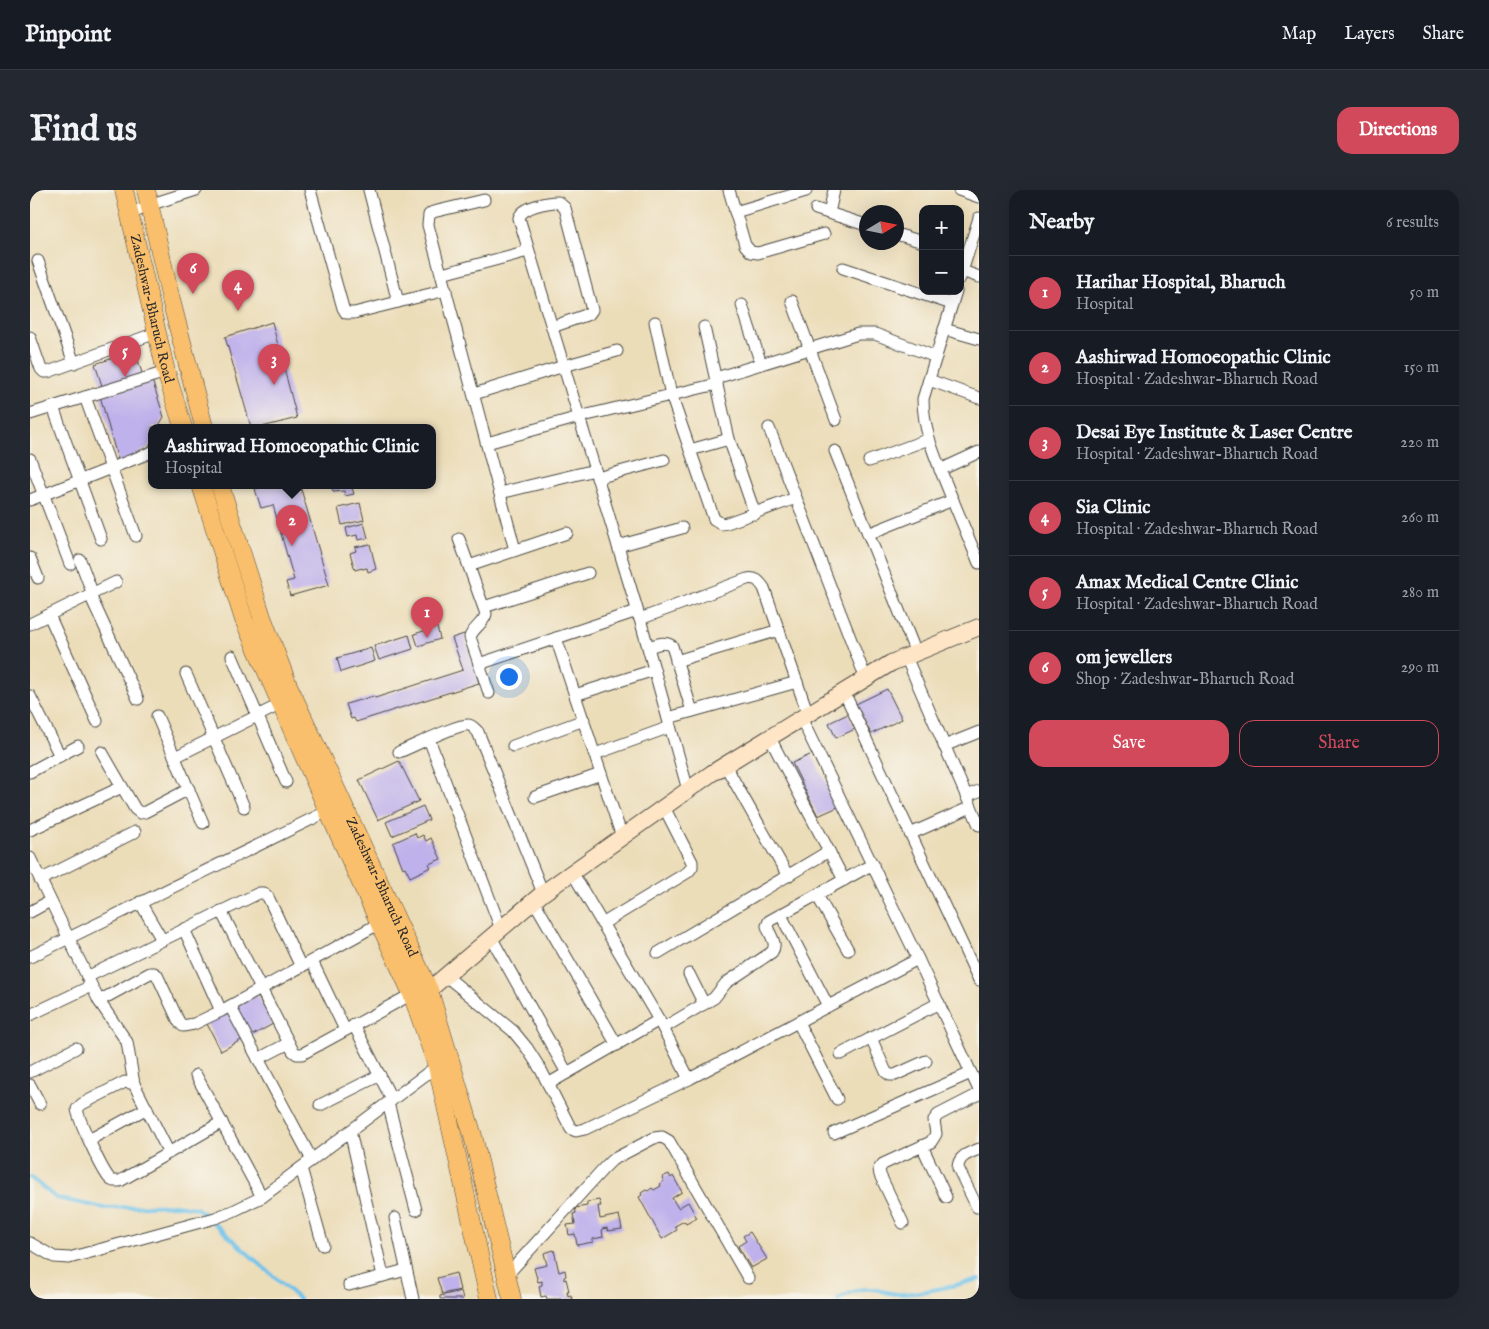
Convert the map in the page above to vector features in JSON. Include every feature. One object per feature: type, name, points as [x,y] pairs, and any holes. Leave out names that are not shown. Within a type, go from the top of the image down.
[{"type":"main road","name":"Zadeshwar-Bharuch Road","points":[[124,190],[156,333],[182,424]]},
{"type":"main road","name":"Zadeshwar-Bharuch Road","points":[[148,198],[203,424]]},
{"type":"main road","name":"Zadeshwar-Bharuch Road","points":[[202,489],[244,620],[413,997],[437,1066],[489,1299]]},
{"type":"main road","name":"Zadeshwar-Bharuch Road","points":[[221,489],[262,617],[288,685],[429,990],[473,1136],[512,1299]]},
{"type":"main road","points":[[413,997],[429,990],[538,897],[725,765],[891,663],[979,627]]},
{"type":"street","points":[[129,215],[148,198],[196,190]]},
{"type":"street","points":[[310,190],[343,308],[346,312],[354,313],[446,290]]},
{"type":"street","points":[[369,190],[398,302]]},
{"type":"street","points":[[729,190],[745,245],[751,252],[758,253],[824,234]]},
{"type":"street","points":[[829,213],[834,190]]},
{"type":"street","points":[[958,190],[979,197]]},
{"type":"street","points":[[735,212],[806,191]]},
{"type":"street","points":[[484,200],[433,212],[429,214],[428,225],[515,550]]},
{"type":"street","points":[[552,327],[589,314],[592,310],[565,208],[562,204],[552,202],[524,210],[519,218],[648,647],[688,790]]},
{"type":"street","points":[[816,210],[859,223]]},
{"type":"street","points":[[964,254],[978,222]]},
{"type":"street","points":[[904,236],[919,241]]},
{"type":"street","points":[[442,274],[528,251]]},
{"type":"street","points":[[38,261],[74,363]]},
{"type":"street","points":[[843,268],[952,304]]},
{"type":"street","points":[[964,275],[979,277]]},
{"type":"street","points":[[955,295],[923,399],[923,416],[940,470],[979,564]]},
{"type":"street","points":[[792,301],[836,420]]},
{"type":"street","points":[[742,305],[761,364]]},
{"type":"street","points":[[654,322],[671,395],[714,519],[722,524],[727,524],[796,498]]},
{"type":"street","points":[[704,327],[729,439],[755,514]]},
{"type":"street","points":[[944,329],[979,339]]},
{"type":"street","points":[[30,338],[41,369],[44,372],[48,372],[156,333]]},
{"type":"street","points":[[487,443],[579,417],[671,395],[717,381],[761,364],[858,334],[875,334],[936,357]]},
{"type":"street","points":[[474,394],[617,351]]},
{"type":"street","points":[[30,414],[166,372]]},
{"type":"street","points":[[929,380],[979,398]]},
{"type":"street","points":[[85,397],[136,536]]},
{"type":"street","points":[[53,407],[101,539]]},
{"type":"street","points":[[769,428],[866,679]]},
{"type":"street","points":[[690,450],[729,439]]},
{"type":"street","points":[[869,461],[929,439]]},
{"type":"street","points":[[835,451],[868,534],[944,746],[979,826]]},
{"type":"street","points":[[940,470],[979,452]]},
{"type":"street","points":[[30,500],[148,454]]},
{"type":"street","points":[[30,459],[75,562],[92,592],[90,595],[138,699]]},
{"type":"street","points":[[500,493],[664,460]]},
{"type":"street","points":[[868,534],[953,500]]},
{"type":"street","points":[[618,546],[682,528]]},
{"type":"street","points":[[469,566],[567,532]]},
{"type":"street","points":[[458,539],[486,614],[470,637],[489,693]]},
{"type":"street","points":[[30,558],[38,578]]},
{"type":"street","points":[[484,607],[588,574]]},
{"type":"street","points":[[479,664],[556,638],[638,615],[752,578],[758,580],[764,588],[797,682],[805,716],[979,1090]]},
{"type":"street","points":[[30,624],[116,582]]},
{"type":"street","points":[[49,615],[97,721]]},
{"type":"street","points":[[676,661],[779,630]]},
{"type":"street","points":[[556,638],[622,837]]},
{"type":"street","points":[[648,647],[663,643],[668,643],[672,646],[692,711]]},
{"type":"street","points":[[232,656],[286,782]]},
{"type":"street","points":[[575,695],[654,670]]},
{"type":"street","points":[[186,674],[244,808]]},
{"type":"street","points":[[595,754],[692,711],[797,682]]},
{"type":"street","points":[[844,692],[979,980]]},
{"type":"street","points":[[30,696],[60,756]]},
{"type":"street","points":[[175,757],[281,704]]},
{"type":"street","points":[[157,716],[203,823]]},
{"type":"street","points":[[513,746],[584,720]]},
{"type":"street","points":[[399,752],[467,724],[478,732],[538,897],[617,1045]]},
{"type":"street","points":[[944,746],[979,732]]},
{"type":"street","points":[[770,738],[844,880]]},
{"type":"street","points":[[429,739],[496,933],[567,1073]]},
{"type":"street","points":[[30,772],[78,746]]},
{"type":"street","points":[[102,752],[135,810],[140,813],[188,789]]},
{"type":"street","points":[[725,765],[788,876]]},
{"type":"street","points":[[536,797],[601,774]]},
{"type":"street","points":[[30,830],[122,787]]},
{"type":"street","points":[[910,834],[969,802],[979,791]]},
{"type":"street","points":[[602,924],[688,872],[692,867],[692,862],[664,807]]},
{"type":"street","points":[[30,957],[328,811]]},
{"type":"street","points":[[40,880],[135,832]]},
{"type":"street","points":[[658,953],[829,851]]},
{"type":"street","points":[[30,860],[99,1001],[128,1042],[134,1084],[169,1153]]},
{"type":"street","points":[[548,1084],[617,1045],[714,998],[726,984],[772,952],[775,942],[767,926],[769,921],[873,864]]},
{"type":"street","points":[[572,872],[661,1024],[689,1079]]},
{"type":"street","points":[[30,1015],[162,940],[259,893],[268,897],[301,967]]},
{"type":"street","points":[[817,895],[848,950]]},
{"type":"street","points":[[30,912],[50,902]]},
{"type":"street","points":[[140,902],[162,940]]},
{"type":"street","points":[[221,911],[293,1051],[297,1054],[302,1054],[413,997]]},
{"type":"street","points":[[781,915],[828,1006]]},
{"type":"street","points":[[99,1001],[150,973],[154,973],[157,975],[183,1026],[194,1024],[380,923]]},
{"type":"street","points":[[184,929],[226,1008],[258,1059],[312,1160]]},
{"type":"street","points":[[446,976],[513,1031],[527,1048],[570,1128],[576,1131],[585,1129],[689,1079],[918,959]]},
{"type":"street","points":[[312,961],[350,1028],[380,1075],[390,1101],[416,1210]]},
{"type":"street","points":[[688,974],[704,1004]]},
{"type":"street","points":[[841,1054],[939,1002]]},
{"type":"street","points":[[798,1022],[838,1099]]},
{"type":"street","points":[[871,1038],[886,1072],[890,1075],[896,1075],[926,1061]]},
{"type":"street","points":[[258,1059],[289,1043]]},
{"type":"street","points":[[30,1072],[76,1048]]},
{"type":"street","points":[[30,1243],[54,1257],[69,1258],[233,1212],[262,1196],[437,1066]]},
{"type":"street","points":[[834,1133],[971,1072]]},
{"type":"street","points":[[196,1075],[262,1196]]},
{"type":"street","points":[[320,1105],[380,1075]]},
{"type":"street","points":[[134,1084],[125,1082],[79,1105],[77,1112],[89,1140],[112,1181],[120,1181],[222,1122]]},
{"type":"street","points":[[30,1085],[40,1104]]},
{"type":"street","points":[[903,1223],[880,1175],[879,1169],[883,1164],[922,1146],[934,1138],[936,1134],[934,1120],[938,1115],[979,1094]]},
{"type":"street","points":[[89,1140],[146,1108]]},
{"type":"street","points":[[350,1131],[383,1276]]},
{"type":"street","points":[[506,1276],[612,1160],[654,1138],[662,1137],[669,1140],[748,1278]]},
{"type":"street","points":[[922,1146],[946,1197]]},
{"type":"street","points":[[977,1207],[958,1168],[958,1162],[961,1157],[979,1149]]},
{"type":"street","points":[[301,1168],[323,1245]]},
{"type":"street","points":[[394,1218],[413,1299]]},
{"type":"street","points":[[349,1285],[406,1270]]},
{"type":"building","points":[[272,322],[297,418],[274,424],[250,424],[225,337]]},
{"type":"building","points":[[135,351],[143,376],[103,389],[95,364]]},
{"type":"building","points":[[152,380],[164,417],[160,424],[148,424],[148,448],[119,464],[100,396]]},
{"type":"building","points":[[255,489],[286,489],[287,493],[301,489],[329,585],[290,596],[286,582],[294,580],[273,505],[261,508]]},
{"type":"building","points":[[332,489],[352,489],[354,494],[345,496],[344,491],[333,492]]},
{"type":"building","points":[[360,503],[364,520],[342,525],[338,508]]},
{"type":"building","points":[[364,523],[368,538],[358,540],[357,535],[348,537],[346,528]]},
{"type":"building","points":[[370,544],[376,569],[368,572],[367,568],[355,570],[350,553],[356,551],[355,547]]},
{"type":"building","points":[[437,627],[440,639],[418,646],[414,634]]},
{"type":"building","points":[[464,634],[479,683],[356,722],[354,718],[351,719],[346,704],[374,696],[375,698],[463,670],[452,638]]},
{"type":"building","points":[[409,635],[413,649],[379,660],[374,646]]},
{"type":"building","points":[[371,648],[375,661],[341,672],[337,658]]},
{"type":"building","points":[[887,689],[902,719],[871,734],[856,704]]},
{"type":"building","points":[[848,714],[855,729],[836,738],[829,723]]},
{"type":"building","points":[[812,754],[838,807],[818,816],[792,763]]},
{"type":"building","points":[[399,761],[419,801],[378,820],[359,780]]},
{"type":"building","points":[[423,806],[429,820],[392,836],[386,822]]},
{"type":"building","points":[[415,833],[417,838],[423,835],[426,841],[431,838],[441,859],[429,864],[431,867],[410,877],[405,867],[403,868],[393,843]]},
{"type":"building","points":[[257,995],[273,1024],[251,1036],[235,1006]]},
{"type":"building","points":[[228,1010],[243,1039],[221,1051],[206,1022]]},
{"type":"building","points":[[669,1174],[671,1178],[673,1176],[682,1192],[672,1198],[678,1208],[688,1202],[697,1218],[686,1224],[684,1221],[675,1226],[677,1230],[662,1239],[639,1197],[646,1190],[648,1191],[652,1188],[654,1190],[661,1186],[660,1184],[664,1181],[662,1177]]},
{"type":"building","points":[[599,1200],[601,1206],[598,1206],[600,1219],[619,1215],[622,1229],[608,1231],[607,1228],[602,1229],[603,1237],[593,1239],[593,1242],[577,1245],[575,1234],[569,1235],[567,1225],[575,1224],[573,1214],[576,1213],[575,1208],[587,1206],[587,1202]]},
{"type":"building","points":[[750,1232],[767,1259],[751,1268],[738,1246],[746,1241],[743,1236]]},
{"type":"building","points":[[554,1250],[559,1272],[565,1270],[566,1276],[564,1280],[566,1279],[569,1291],[567,1291],[568,1296],[571,1295],[572,1299],[547,1299],[546,1296],[541,1297],[539,1286],[542,1285],[542,1281],[538,1282],[534,1268],[547,1265],[544,1253]]},
{"type":"building","points":[[456,1273],[460,1290],[442,1294],[437,1278]]},
{"type":"building","points":[[461,1291],[463,1299],[440,1299],[440,1296]]},
{"type":"waterway","points":[[30,1177],[56,1198],[104,1208],[175,1205],[197,1208],[299,1299]]},
{"type":"waterway","points":[[838,1299],[862,1289],[902,1294],[921,1292],[979,1279]]},
{"type":"place","name":"om jewellers","points":[[193,294]]},
{"type":"place","name":"Sia Clinic","points":[[238,311]]},
{"type":"place","name":"Amax Medical Centre Clinic","points":[[125,377]]},
{"type":"place","name":"Desai Eye Institute & Laser Centre","points":[[274,385]]},
{"type":"place","name":"Aashirwad Homoeopathic Clinic","points":[[292,546]]},
{"type":"place","name":"Harihar Hospital, Bharuch","points":[[427,638]]}]
